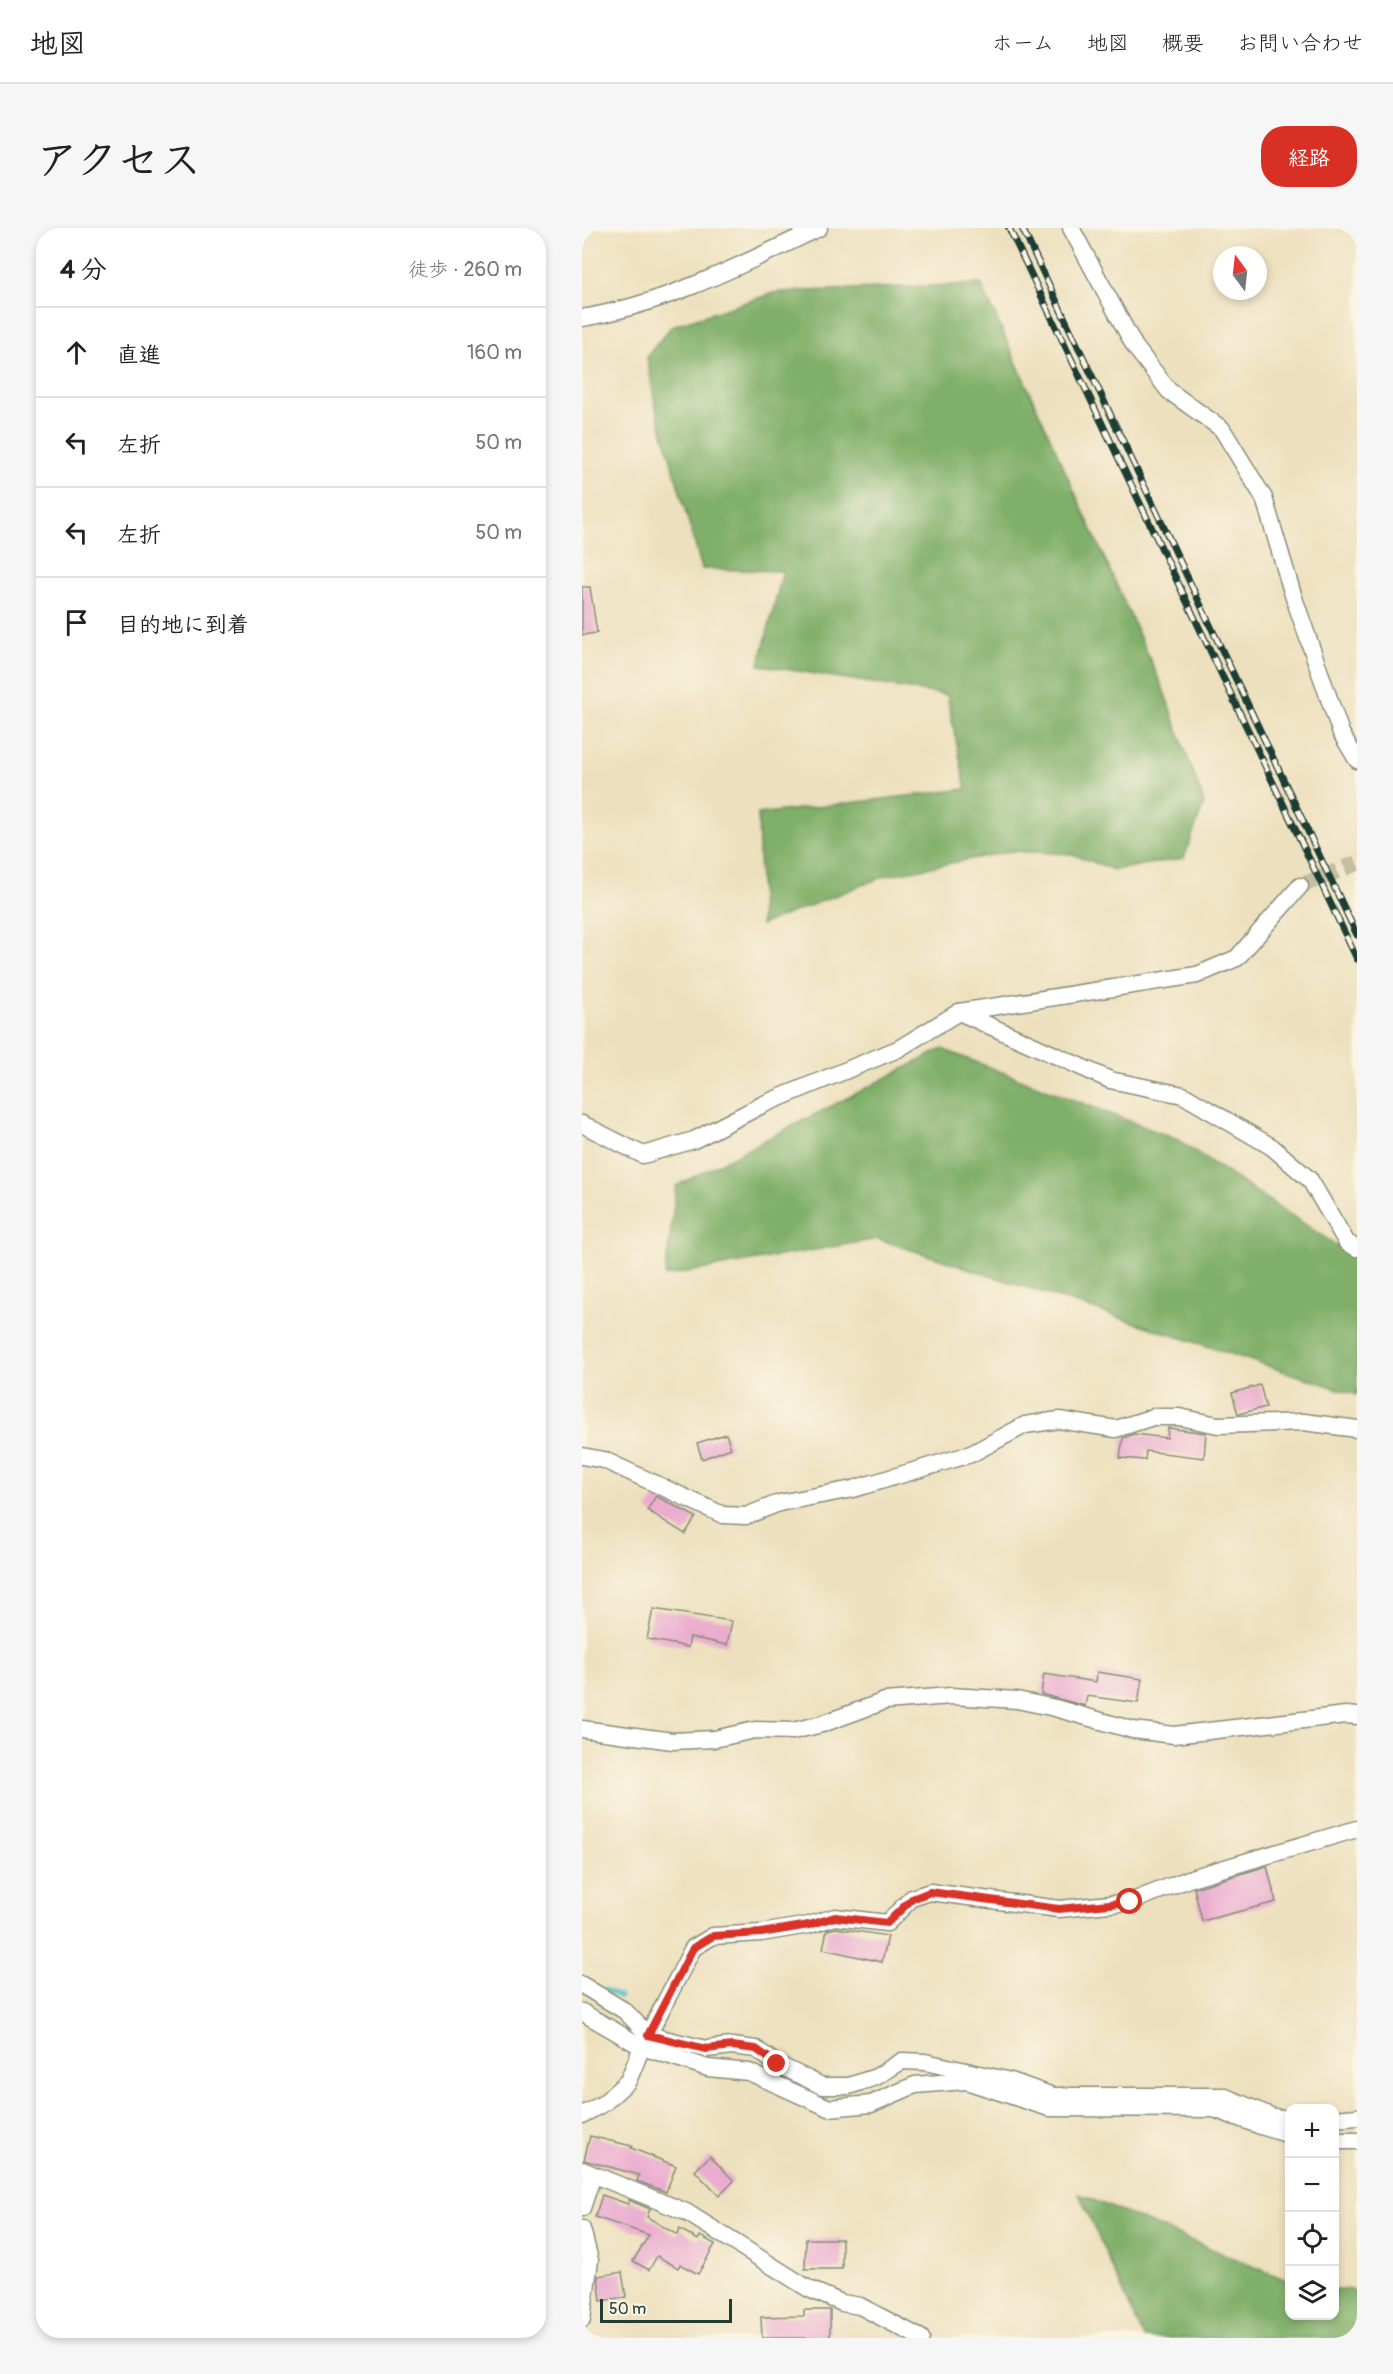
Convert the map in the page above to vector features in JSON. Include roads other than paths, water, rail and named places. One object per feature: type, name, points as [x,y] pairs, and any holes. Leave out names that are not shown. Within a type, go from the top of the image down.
[{"type":"street","points":[[582,318],[620,311],[709,279],[819,228]]},
{"type":"street","points":[[1071,228],[1135,347],[1169,391],[1222,429],[1263,498],[1293,595],[1341,733],[1357,760]]},
{"type":"street","points":[[582,1125],[643,1155],[694,1140],[764,1104],[898,1049],[959,1012],[1197,975],[1237,958],[1300,886]]},
{"type":"street","points":[[959,1012],[1110,1080],[1183,1095],[1272,1147],[1310,1180],[1347,1244],[1357,1248]]},
{"type":"street","points":[[582,1456],[604,1460],[723,1515],[746,1516],[779,1503],[853,1489],[971,1454],[1025,1425],[1059,1420],[1116,1429],[1153,1417],[1179,1417],[1218,1425],[1304,1422],[1357,1429]]},
{"type":"street","points":[[582,1728],[673,1741],[714,1739],[755,1730],[792,1731],[822,1724],[885,1701],[951,1696],[1017,1700],[1133,1730],[1174,1735],[1357,1716]]},
{"type":"street","points":[[582,2115],[604,2103],[628,2081],[645,2041],[693,1948],[713,1936],[761,1933],[809,1925],[835,1917],[887,1923],[912,1899],[930,1892],[1059,1909],[1130,1902],[1194,1877],[1357,1829]]},
{"type":"street","points":[[582,1985],[604,1996],[625,2011],[645,2041],[706,2049],[732,2046],[756,2049],[777,2064],[822,2086],[849,2086],[876,2077],[902,2061],[925,2062],[1011,2082],[1053,2096],[1223,2096],[1275,2121]]},
{"type":"street","points":[[582,2012],[708,2068],[749,2072],[829,2108],[872,2104],[915,2085],[966,2081],[1049,2108],[1214,2109],[1275,2121]]},
{"type":"street","points":[[1339,2119],[1357,2117]]},
{"type":"street","points":[[1339,2141],[1357,2141]]},
{"type":"street","points":[[582,2208],[588,2172],[632,2188],[686,2212],[809,2289],[842,2303],[860,2306],[921,2338]]},
{"type":"street","points":[[582,2229],[590,2260],[582,2319]]},
{"type":"waterway","points":[[605,1990],[620,1997]]},
{"type":"tunnel","points":[[1300,886],[1357,863]]},
{"type":"railway","points":[[1009,228],[1357,959]]},
{"type":"railway","points":[[1022,228],[1357,935]]}]
